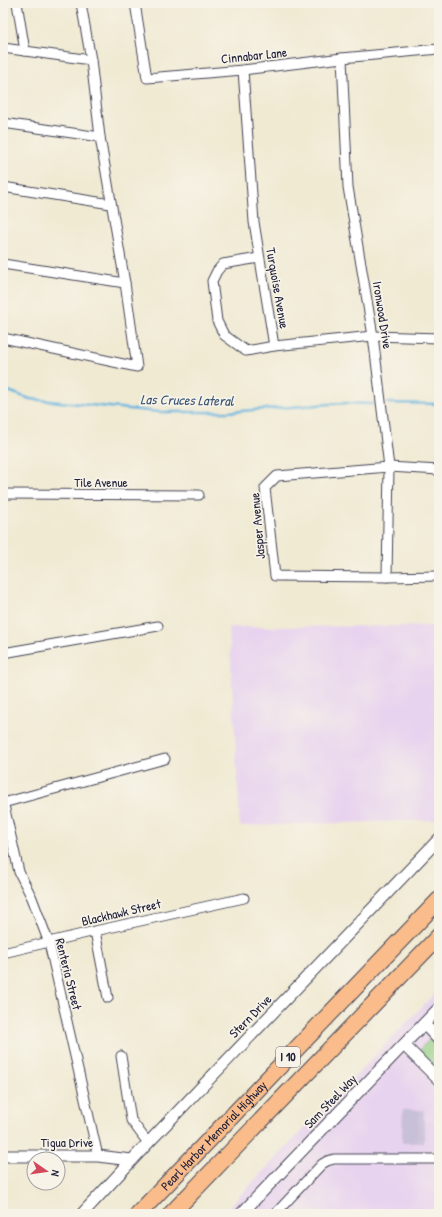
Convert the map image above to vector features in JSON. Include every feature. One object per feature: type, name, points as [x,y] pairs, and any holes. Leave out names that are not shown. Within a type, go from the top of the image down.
[{"type":"highway","name":"Pearl Harbor Memorial Highway","points":[[138,1214],[439,900]]},
{"type":"highway","name":"Pearl Harbor Memorial Highway","points":[[171,1214],[439,936]]},
{"type":"street","points":[[17,3],[26,51]]},
{"type":"street","points":[[3,338],[137,367],[125,283],[100,136],[91,60],[81,3]]},
{"type":"street","name":"Cinnabar Lane","points":[[135,3],[147,78],[243,70],[342,58],[439,49]]},
{"type":"street","points":[[3,48],[91,60]]},
{"type":"street","name":"Ironwood Drive","points":[[342,58],[348,187],[373,336],[389,467],[387,577]]},
{"type":"street","name":"Turquoise Avenue","points":[[243,70],[251,194],[259,258],[274,346],[373,336],[439,338]]},
{"type":"street","points":[[3,123],[100,136]]},
{"type":"street","points":[[3,187],[111,204]]},
{"type":"street","points":[[259,258],[223,264],[217,271],[212,281],[217,321],[224,335],[246,351],[274,346]]},
{"type":"street","points":[[3,264],[125,283]]},
{"type":"street","name":"Jasper Avenue","points":[[439,470],[389,467],[277,476],[265,488],[275,576],[439,576]]},
{"type":"street","name":"Tile Avenue","points":[[3,494],[199,495]]},
{"type":"street","points":[[3,653],[158,626]]},
{"type":"street","points":[[3,802],[166,759]]},
{"type":"street","name":"Renteria Street","points":[[3,802],[19,872],[32,898],[49,943],[98,1156]]},
{"type":"street","name":"Stern Drive","points":[[82,1214],[131,1160],[439,839]]},
{"type":"street","name":"Blackhawk Street","points":[[3,953],[244,898]]},
{"type":"street","points":[[95,931],[108,998]]},
{"type":"street","name":"Sam Steel Way","points":[[241,1214],[439,1008]]},
{"type":"street","points":[[424,1024],[439,1040]]},
{"type":"street","points":[[404,1045],[439,1080]]},
{"type":"street","points":[[121,1056],[131,1120],[148,1143]]},
{"type":"street","name":"Tigua Drive","points":[[3,1156],[98,1156],[131,1160]]},
{"type":"street","points":[[275,1214],[322,1164],[327,1161],[439,1159]]},
{"type":"shaded area","points":[[439,626],[439,820],[240,826],[229,627]]},
{"type":"shaded area","points":[[439,989],[439,1214],[222,1214]]},
{"type":"shaded area","points":[[403,1110],[424,1110],[424,1143],[402,1143]]},
{"type":"green space","points":[[429,1040],[439,1048],[439,1071],[422,1054],[420,1049]]},
{"type":"waterway","name":"Las Cruces Lateral","points":[[3,389],[30,399],[159,412],[228,412],[343,403],[373,404]]},
{"type":"waterway","name":"Las Cruces Lateral","points":[[388,403],[439,404]]}]
